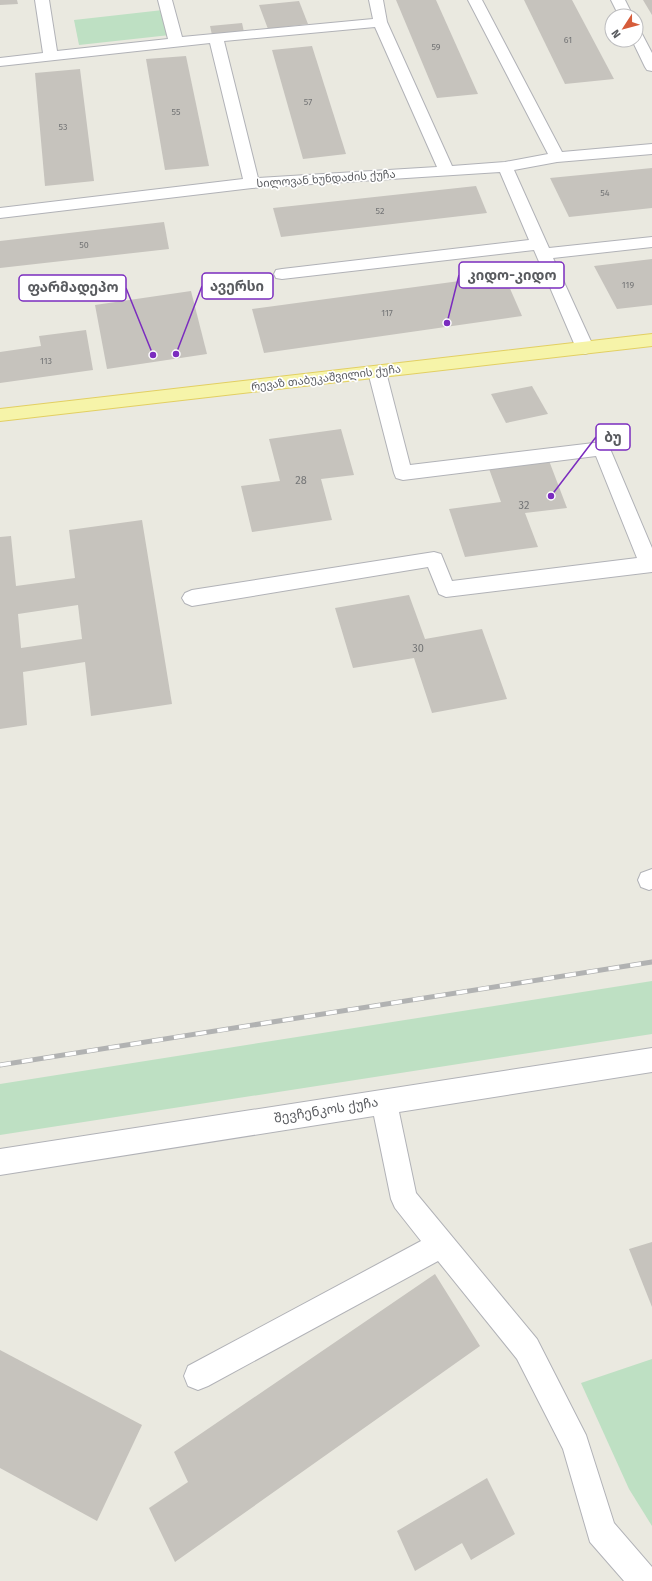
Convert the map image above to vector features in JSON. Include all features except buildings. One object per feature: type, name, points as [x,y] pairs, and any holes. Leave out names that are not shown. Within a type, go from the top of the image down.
[{"type":"main road","name":"რევაზ თაბუკაშვილის ქუჩა","points":[[0,416],[652,340]]},
{"type":"street","points":[[42,0],[51,56]]},
{"type":"street","points":[[165,0],[176,42]]},
{"type":"street","points":[[376,0],[380,22],[447,171]]},
{"type":"street","points":[[475,0],[557,157]]},
{"type":"street","points":[[0,62],[176,42],[380,22]]},
{"type":"street","points":[[216,38],[252,183]]},
{"type":"street","points":[[642,48],[652,67]]},
{"type":"street","name":"სილოვან ხუნდაძის ქუჩა","points":[[0,213],[252,183],[447,171],[505,166],[557,157],[652,149]]},
{"type":"street","points":[[505,166],[586,348]]},
{"type":"street","points":[[282,274],[542,249],[652,242]]},
{"type":"street","points":[[192,598],[434,559],[446,589],[651,564],[602,449],[403,473],[377,372]]},
{"type":"street","name":"შევჩენკოს ქუჩა","points":[[0,1162],[652,1060]]},
{"type":"street","points":[[384,1101],[404,1199],[527,1349],[576,1445],[601,1531],[644,1581]]},
{"type":"street","points":[[198,1376],[441,1245]]},
{"type":"green space","points":[[163,10],[170,35],[79,45],[74,20]]},
{"type":"green space","points":[[652,981],[652,1034],[0,1135],[0,1084]]},
{"type":"green space","points":[[652,1359],[652,1526],[629,1489],[581,1383]]},
{"type":"railway","points":[[0,1065],[652,962]]},
{"type":"place","name":"კიდო-კიდო","points":[[447,323]]},
{"type":"place","name":"ავერსი","points":[[176,354]]},
{"type":"place","name":"ფარმადეპო","points":[[153,355]]},
{"type":"place","name":"ბუ","points":[[551,496]]}]
